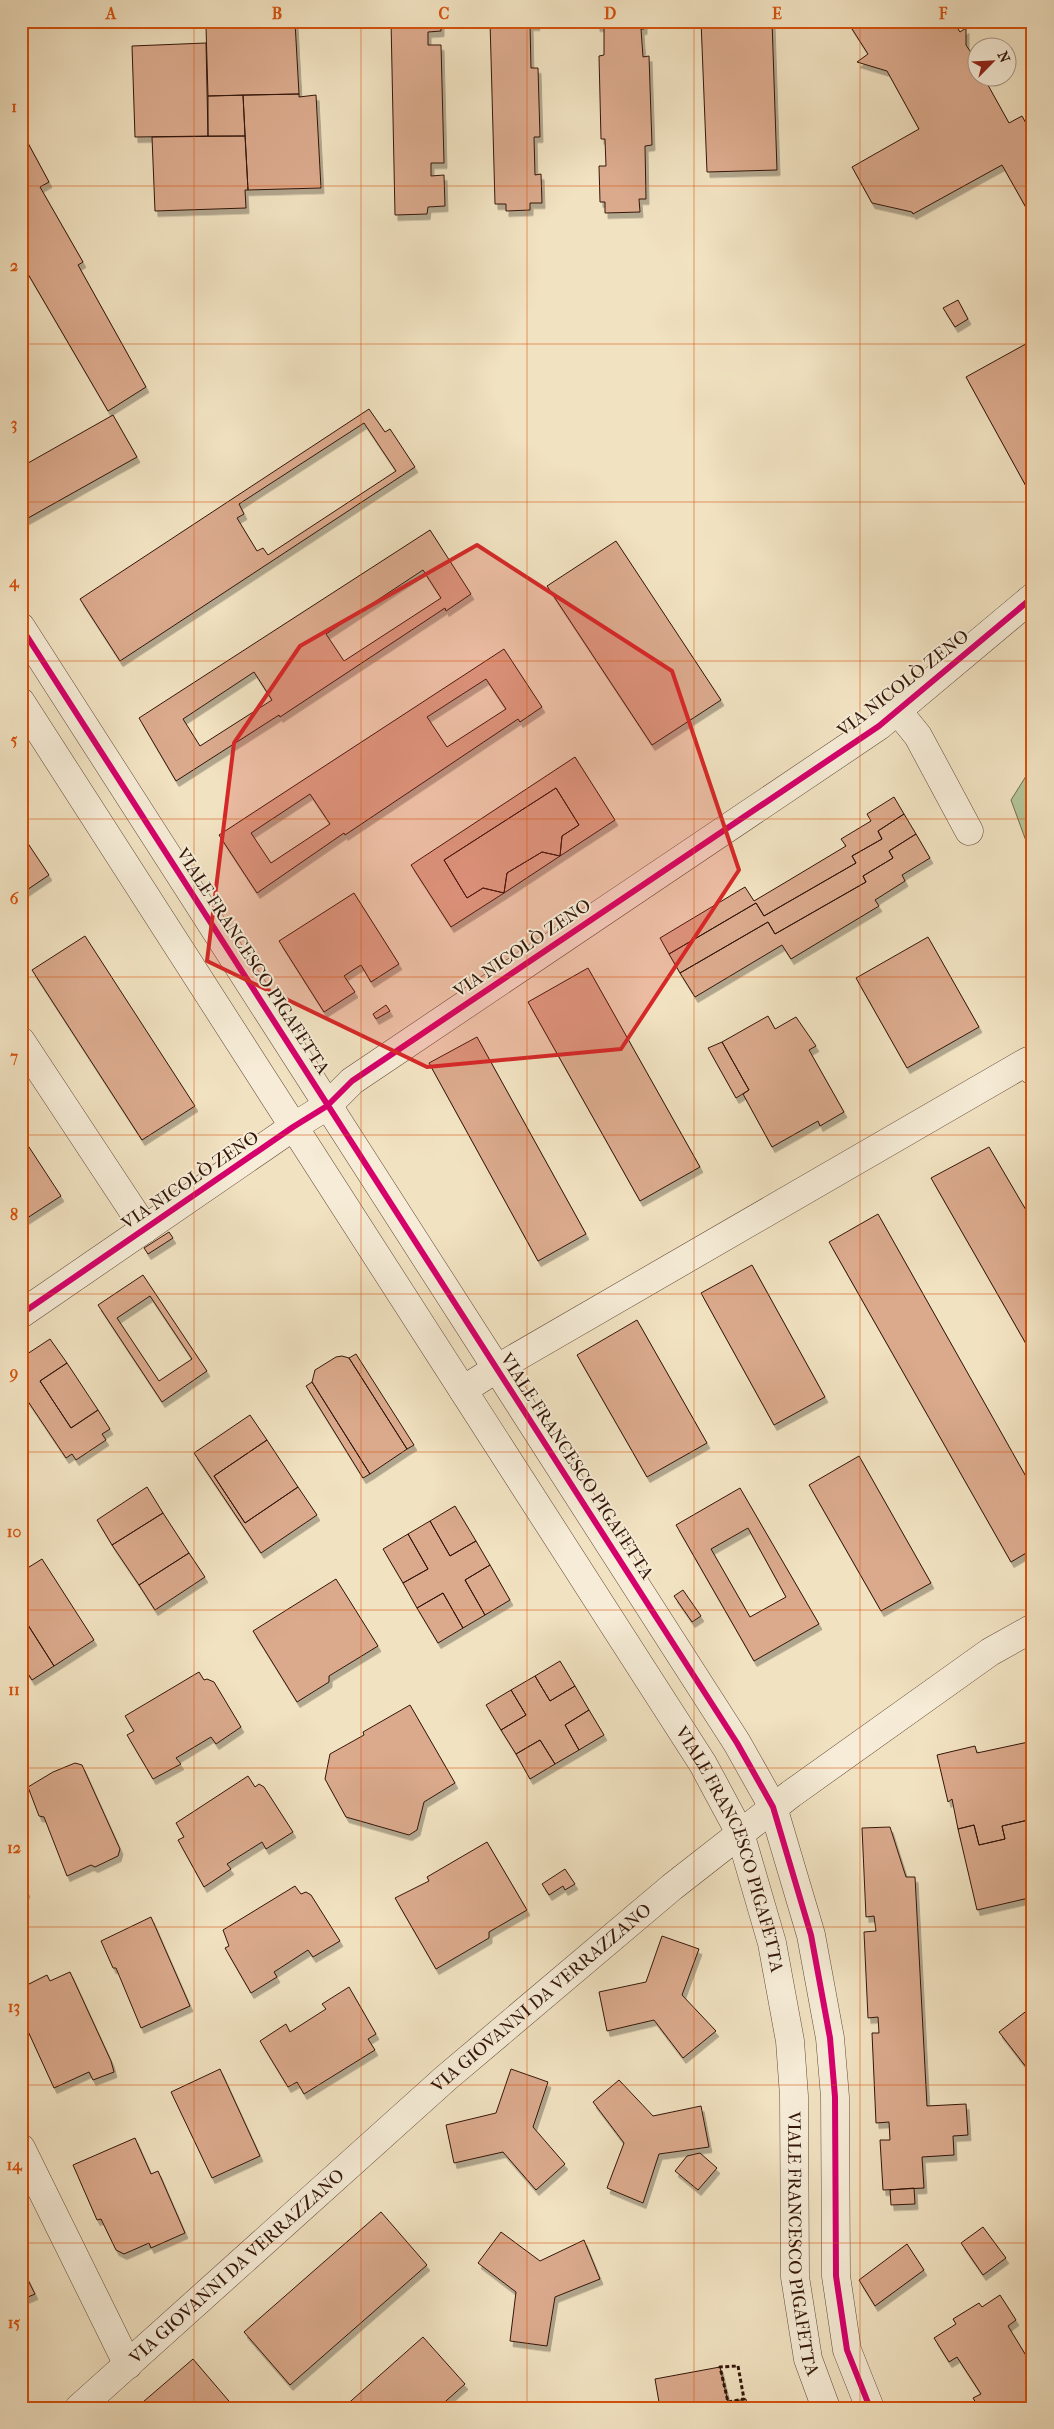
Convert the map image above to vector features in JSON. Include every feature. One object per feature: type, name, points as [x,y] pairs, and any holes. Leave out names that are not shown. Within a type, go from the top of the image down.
[{"type":"street","name":"VIA NICOLÒ ZENO","points":[[21,1314],[293,1127],[327,1106],[352,1081],[870,731],[1033,597]]},
{"type":"street","name":"VIALE FRANCESCO PIGAFETTA","points":[[21,627],[737,1743],[773,1807],[811,1935],[830,2038],[835,2097],[836,2276],[848,2350],[870,2408]]},
{"type":"street","name":"VIALE FRANCESCO PIGAFETTA","points":[[21,702],[703,1764],[740,1834],[772,1943],[790,2041],[794,2096],[795,2277],[808,2359],[826,2408]]},
{"type":"street","points":[[897,710],[918,736],[969,831]]},
{"type":"street","points":[[21,1041],[145,1229]]},
{"type":"street","points":[[463,1390],[496,1368],[1028,1061],[1033,1070]]},
{"type":"street","name":"VIA GIOVANNI DA VERRAZZANO","points":[[79,2408],[446,2078],[672,1887],[773,1807],[990,1652],[1033,1628]]},
{"type":"street","points":[[21,2148],[128,2365]]},
{"type":"path","points":[[720,2366],[738,2366],[744,2399],[728,2402],[720,2366]]},
{"type":"highlighted area","points":[[477,545],[672,671],[739,870],[621,1049],[427,1067],[207,961],[234,743],[300,646]]},
{"type":"green space","points":[[1033,765],[1033,860],[1011,800]]},
{"type":"building","points":[[391,21],[441,21],[441,31],[428,32],[428,45],[441,45],[444,163],[431,163],[431,176],[444,175],[445,206],[428,207],[427,214],[395,215]]},
{"type":"building","points":[[490,21],[536,21],[537,25],[530,25],[531,68],[538,68],[540,137],[534,137],[535,175],[541,174],[542,203],[530,203],[530,210],[506,211],[506,204],[495,204]]},
{"type":"building","points":[[597,21],[644,21],[644,29],[641,29],[643,57],[649,56],[652,145],[645,146],[646,199],[639,199],[640,212],[605,213],[605,202],[600,202],[599,166],[606,166],[605,139],[601,139],[599,56],[604,55],[604,26],[597,26]]},
{"type":"building","points":[[701,21],[772,21],[777,170],[707,172]]},
{"type":"building","points":[[847,21],[926,21],[927,23],[953,21],[960,32],[966,28],[966,88],[990,88],[1009,123],[1022,116],[1033,136],[1033,220],[1002,165],[913,214],[912,212],[872,203],[852,167],[919,129],[887,71],[857,62],[868,54]]},
{"type":"building","points":[[295,22],[299,94],[208,96],[206,26]]},
{"type":"building","points":[[206,43],[208,136],[135,137],[132,46]]},
{"type":"building","points":[[299,94],[299,97],[316,95],[321,188],[248,190],[243,95]]},
{"type":"building","points":[[243,95],[245,136],[208,136],[208,96]]},
{"type":"building","points":[[22,132],[49,182],[40,187],[83,262],[78,265],[146,387],[108,411],[21,262]]},
{"type":"building","points":[[245,136],[248,190],[245,190],[246,208],[155,211],[152,137]]},
{"type":"building","points":[[958,300],[968,319],[955,327],[943,308]]},
{"type":"building","points":[[1033,340],[1033,485],[1027,488],[966,377]]},
{"type":"building","points":[[369,409],[385,432],[390,429],[415,467],[120,661],[80,599]],"holes":[[[364,423],[396,471],[268,555],[263,548],[257,551],[237,518],[244,514],[239,504]]]},
{"type":"building","points":[[113,415],[137,457],[21,522],[21,467]]},
{"type":"building","points":[[430,530],[471,594],[446,611],[445,608],[280,717],[279,715],[176,781],[139,718]],"holes":[[[423,570],[441,598],[344,661],[326,634]],[[254,672],[272,700],[200,746],[183,719]]]},
{"type":"building","points":[[616,541],[721,700],[652,745],[547,586]]},
{"type":"building","points":[[504,649],[542,707],[520,722],[518,719],[345,835],[344,833],[257,893],[219,835]],"holes":[[[486,679],[506,709],[447,747],[427,717]],[[310,794],[330,824],[271,863],[251,833]]]},
{"type":"building","points":[[575,757],[615,820],[560,856],[562,836],[579,825],[556,788],[444,860],[467,898],[483,888],[504,893],[451,927],[411,865]]},
{"type":"building","points":[[556,788],[579,825],[562,836],[560,856],[542,852],[507,873],[504,893],[483,888],[467,898],[444,860]]},
{"type":"building","points":[[894,797],[904,814],[878,831],[882,839],[852,856],[856,863],[764,916],[756,903],[669,954],[660,938],[745,887],[754,901],[846,846],[841,839],[871,821],[867,814]]},
{"type":"building","points":[[904,814],[916,834],[889,851],[893,858],[863,876],[866,882],[775,934],[768,922],[680,973],[669,954],[756,903],[764,916],[856,863],[852,856],[882,839],[878,831]]},
{"type":"building","points":[[21,833],[49,875],[21,894]]},
{"type":"building","points":[[916,834],[930,858],[902,875],[905,881],[875,900],[879,906],[791,959],[782,945],[695,997],[680,973],[768,922],[775,934],[866,882],[863,876],[893,858],[889,851]]},
{"type":"building","points":[[542,852],[560,856],[504,893],[507,873]]},
{"type":"building","points":[[354,893],[399,964],[371,982],[361,965],[353,970],[344,976],[355,992],[324,1012],[279,941]]},
{"type":"building","points":[[85,936],[195,1106],[142,1140],[32,970]]},
{"type":"building","points":[[928,937],[979,1027],[907,1068],[856,978]]},
{"type":"building","points":[[588,968],[700,1167],[640,1201],[528,1002]]},
{"type":"building","points":[[386,1005],[390,1011],[376,1019],[373,1014]]},
{"type":"building","points":[[768,1016],[775,1029],[796,1017],[816,1046],[809,1050],[844,1112],[820,1126],[818,1121],[772,1147],[743,1094],[749,1090],[722,1042]]},
{"type":"building","points":[[477,1037],[586,1234],[538,1261],[429,1063]]},
{"type":"building","points":[[722,1042],[749,1090],[736,1098],[708,1048]]},
{"type":"building","points":[[27,1144],[61,1196],[21,1222],[21,1147]]},
{"type":"building","points":[[989,1147],[1033,1222],[1033,1356],[931,1178]]},
{"type":"building","points":[[878,1214],[1033,1489],[1033,1549],[1011,1562],[829,1242]]},
{"type":"building","points":[[169,1232],[173,1238],[148,1254],[144,1248]]},
{"type":"building","points":[[752,1265],[825,1397],[774,1425],[701,1293]]},
{"type":"building","points":[[143,1275],[207,1371],[162,1402],[98,1305]],"holes":[[[150,1296],[192,1359],[159,1381],[117,1318]]]},
{"type":"building","points":[[637,1320],[707,1443],[647,1477],[577,1355]]},
{"type":"building","points":[[50,1339],[67,1363],[40,1381],[71,1428],[98,1410],[110,1429],[102,1434],[106,1440],[76,1460],[72,1454],[66,1458],[21,1391],[21,1358]]},
{"type":"building","points":[[356,1354],[414,1445],[407,1449],[349,1358]]},
{"type":"building","points":[[336,1357],[349,1358],[407,1449],[370,1474],[312,1382],[315,1370]]},
{"type":"building","points":[[67,1363],[98,1410],[71,1428],[40,1381]]},
{"type":"building","points":[[312,1382],[370,1474],[363,1478],[306,1386]]},
{"type":"building","points":[[250,1415],[267,1440],[214,1476],[245,1523],[298,1487],[317,1515],[261,1553],[194,1453]]},
{"type":"building","points":[[267,1440],[298,1487],[245,1523],[214,1476]]},
{"type":"building","points":[[859,1456],[931,1583],[881,1611],[809,1485]]},
{"type":"building","points":[[147,1487],[163,1513],[112,1545],[97,1520]]},
{"type":"building","points":[[740,1488],[819,1624],[754,1661],[676,1525]],"holes":[[[748,1528],[786,1597],[750,1617],[711,1549]]]},
{"type":"building","points":[[455,1506],[476,1541],[450,1556],[430,1521]]},
{"type":"building","points":[[163,1513],[189,1553],[139,1585],[112,1545]]},
{"type":"building","points":[[430,1521],[450,1556],[476,1541],[490,1565],[465,1580],[485,1615],[463,1628],[443,1593],[417,1608],[403,1583],[428,1569],[408,1534]]},
{"type":"building","points":[[408,1534],[428,1569],[403,1583],[383,1549]]},
{"type":"building","points":[[189,1553],[205,1577],[155,1610],[139,1585]]},
{"type":"building","points":[[42,1559],[94,1640],[54,1666],[21,1614],[21,1572]]},
{"type":"building","points":[[490,1565],[510,1600],[485,1615],[465,1580]]},
{"type":"building","points":[[336,1579],[378,1646],[329,1676],[329,1682],[297,1702],[253,1631]]},
{"type":"building","points":[[683,1590],[701,1616],[692,1622],[674,1596]]},
{"type":"building","points":[[443,1593],[463,1628],[438,1643],[417,1608]]},
{"type":"building","points":[[21,1614],[54,1666],[32,1680],[21,1663]]},
{"type":"building","points":[[560,1661],[575,1686],[550,1701],[535,1676]]},
{"type":"building","points":[[199,1672],[204,1680],[207,1679],[214,1682],[241,1727],[216,1744],[211,1737],[176,1758],[181,1764],[153,1779],[127,1735],[134,1731],[125,1716]]},
{"type":"building","points":[[535,1676],[550,1701],[575,1686],[589,1710],[565,1725],[579,1750],[555,1764],[540,1740],[516,1754],[501,1730],[526,1715],[511,1690]]},
{"type":"building","points":[[511,1690],[526,1715],[501,1730],[486,1705]]},
{"type":"building","points":[[410,1705],[455,1783],[424,1802],[417,1830],[409,1835],[346,1817],[325,1779],[330,1754],[364,1735],[363,1732]]},
{"type":"building","points":[[589,1710],[604,1735],[579,1750],[565,1725]]},
{"type":"building","points":[[540,1740],[555,1764],[530,1779],[516,1754]]},
{"type":"building","points":[[1033,1741],[1033,1819],[1002,1826],[1005,1839],[979,1845],[974,1825],[958,1829],[952,1799],[948,1802],[937,1755],[975,1746],[977,1753]]},
{"type":"building","points":[[75,1763],[82,1765],[120,1849],[118,1856],[95,1867],[91,1865],[67,1876],[44,1817],[39,1816],[28,1787],[53,1772]]},
{"type":"building","points":[[248,1776],[255,1787],[259,1784],[264,1787],[293,1832],[266,1849],[262,1842],[227,1864],[231,1869],[204,1887],[178,1840],[184,1837],[176,1823]]},
{"type":"building","points":[[1033,1819],[1033,1897],[977,1910],[958,1829],[974,1825],[979,1845],[1005,1839],[1002,1826]]},
{"type":"building","points":[[890,1827],[906,1877],[915,1877],[927,2106],[966,2104],[968,2135],[953,2136],[954,2155],[922,2157],[924,2188],[883,2190],[880,2140],[890,2140],[889,2122],[876,2123],[872,2033],[879,2033],[878,2017],[868,2018],[864,1932],[876,1931],[874,1916],[866,1917],[862,1828]]},
{"type":"building","points":[[487,1842],[527,1910],[489,1932],[489,1938],[436,1969],[395,1898],[429,1881],[427,1877]]},
{"type":"building","points":[[565,1869],[575,1884],[565,1890],[563,1886],[549,1895],[542,1884]]},
{"type":"building","points":[[21,1878],[27,1892],[21,1895]]},
{"type":"building","points":[[295,1886],[301,1894],[306,1892],[311,1895],[340,1941],[313,1957],[308,1950],[274,1972],[277,1977],[251,1993],[225,1948],[229,1946],[223,1930]]},
{"type":"building","points":[[151,1917],[190,2006],[141,2028],[116,1968],[113,1968],[101,1941]]},
{"type":"building","points":[[662,1936],[699,1949],[682,1995],[716,2031],[683,2058],[654,2020],[607,2031],[599,1992],[646,1982]]},
{"type":"building","points":[[70,1972],[111,2061],[114,2072],[93,2080],[89,2072],[54,2088],[21,2016],[21,1988],[47,1975],[50,1981]]},
{"type":"building","points":[[349,1987],[376,2034],[368,2039],[375,2050],[304,2094],[297,2082],[288,2087],[260,2041],[286,2024],[290,2032],[326,2009],[322,2004]]},
{"type":"building","points":[[1033,2006],[1033,2076],[999,2032]]},
{"type":"building","points":[[220,2069],[260,2156],[212,2178],[171,2092]]},
{"type":"building","points":[[511,2069],[548,2082],[533,2127],[565,2164],[536,2190],[503,2152],[454,2163],[446,2125],[496,2113]]},
{"type":"building","points":[[619,2080],[653,2116],[701,2106],[709,2147],[659,2154],[643,2203],[607,2188],[624,2143],[593,2102]]},
{"type":"building","points":[[135,2138],[151,2174],[158,2171],[185,2233],[151,2248],[149,2243],[124,2254],[116,2250],[101,2219],[97,2220],[73,2165]]},
{"type":"building","points":[[700,2153],[717,2168],[698,2190],[675,2171],[687,2156]]},
{"type":"building","points":[[914,2188],[915,2204],[891,2205],[890,2190]]},
{"type":"building","points":[[381,2212],[427,2265],[290,2385],[244,2332]]},
{"type":"building","points":[[983,2227],[1006,2258],[983,2275],[961,2243]]},
{"type":"building","points":[[501,2232],[540,2261],[584,2240],[600,2279],[555,2297],[547,2346],[510,2341],[516,2292],[478,2263]]},
{"type":"building","points":[[907,2244],[924,2270],[875,2306],[859,2280]]},
{"type":"building","points":[[21,2266],[35,2294],[21,2300]]},
{"type":"building","points":[[1000,2295],[1016,2320],[1008,2326],[1030,2362],[1033,2361],[1033,2399],[1018,2408],[979,2408],[973,2398],[981,2394],[957,2357],[949,2362],[934,2338],[956,2324],[953,2319],[979,2303],[982,2307]]},
{"type":"building","points":[[423,2337],[465,2384],[438,2408],[343,2408]]},
{"type":"building","points":[[193,2359],[234,2407],[136,2408]]},
{"type":"building","points":[[720,2367],[728,2402],[723,2403],[724,2408],[660,2408],[655,2379]]},
{"type":"building","points":[[746,2399],[748,2408],[724,2408],[723,2403]]},
{"type":"cycle path","points":[[21,1314],[293,1127],[327,1106],[352,1081],[879,726],[1033,597]]},
{"type":"cycle path","points":[[21,627],[737,1743],[773,1807],[811,1935],[830,2038],[835,2097],[836,2276],[847,2350],[870,2408]]}]
